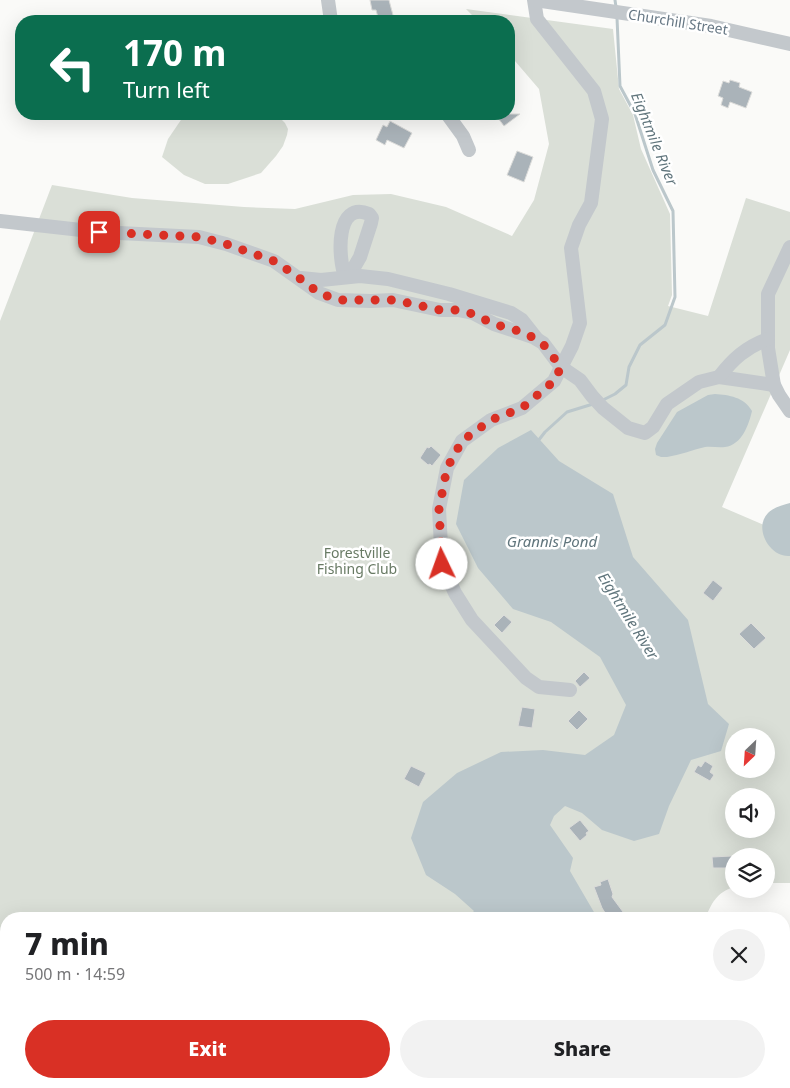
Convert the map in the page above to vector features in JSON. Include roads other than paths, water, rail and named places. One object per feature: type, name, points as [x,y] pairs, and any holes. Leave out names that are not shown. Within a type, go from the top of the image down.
[{"type":"street","points":[[328,0],[330,15]]},
{"type":"street","points":[[535,0],[537,19],[594,91],[602,119],[591,202],[579,225],[571,248],[580,323],[572,346],[554,381],[522,408],[491,420],[462,441],[447,468],[439,509],[442,564],[455,593],[472,620],[526,678],[539,688],[570,690]]},
{"type":"street","name":"Churchill Street","points":[[535,0],[711,26],[790,44]]},
{"type":"street","points":[[451,120],[463,136],[469,150]]},
{"type":"street","points":[[0,221],[99,232],[200,237],[274,261],[319,293],[338,300],[394,300],[440,310],[458,310],[473,314],[538,340],[561,367],[580,380],[603,408],[628,428],[645,433],[653,427],[667,404],[699,382],[720,377],[774,385]]},
{"type":"street","points":[[790,247],[768,294],[768,339],[774,385],[790,411]]},
{"type":"street","points":[[300,278],[321,280],[347,276],[388,279],[449,294],[511,313],[522,320],[538,340]]},
{"type":"street","points":[[720,377],[738,355],[754,344],[768,339]]},
{"type":"water","points":[[708,395],[731,396],[740,400],[749,406],[752,411],[747,428],[740,438],[725,447],[705,447],[667,457],[656,455],[657,443],[677,412]]},
{"type":"water","name":"Grannis Pond","points":[[531,430],[559,461],[613,494],[633,557],[688,620],[708,704],[729,724],[728,728],[725,728],[725,738],[721,751],[691,760],[669,806],[659,834],[634,841],[602,830],[582,813],[565,806],[554,816],[550,825],[573,858],[570,871],[594,912],[473,912],[455,894],[426,875],[411,838],[423,802],[457,773],[501,752],[543,750],[585,755],[614,735],[626,705],[600,657],[551,622],[513,609],[478,568],[456,524],[464,480],[498,448]]},
{"type":"water","points":[[790,503],[790,556],[776,552],[770,547],[763,534],[762,526],[764,519],[770,511]]},
{"type":"waterway","name":"Eightmile River","points":[[615,0],[616,7]]},
{"type":"waterway","name":"Eightmile River","points":[[601,401],[615,394],[626,385],[629,367],[640,345],[665,325],[675,297],[673,211],[653,170],[635,114],[620,86],[617,18]]},
{"type":"waterway","name":"Eightmile River","points":[[538,441],[567,412],[593,404]]},
{"type":"park label","name":"Forestville Fishing Club","points":[[357,562]]}]
